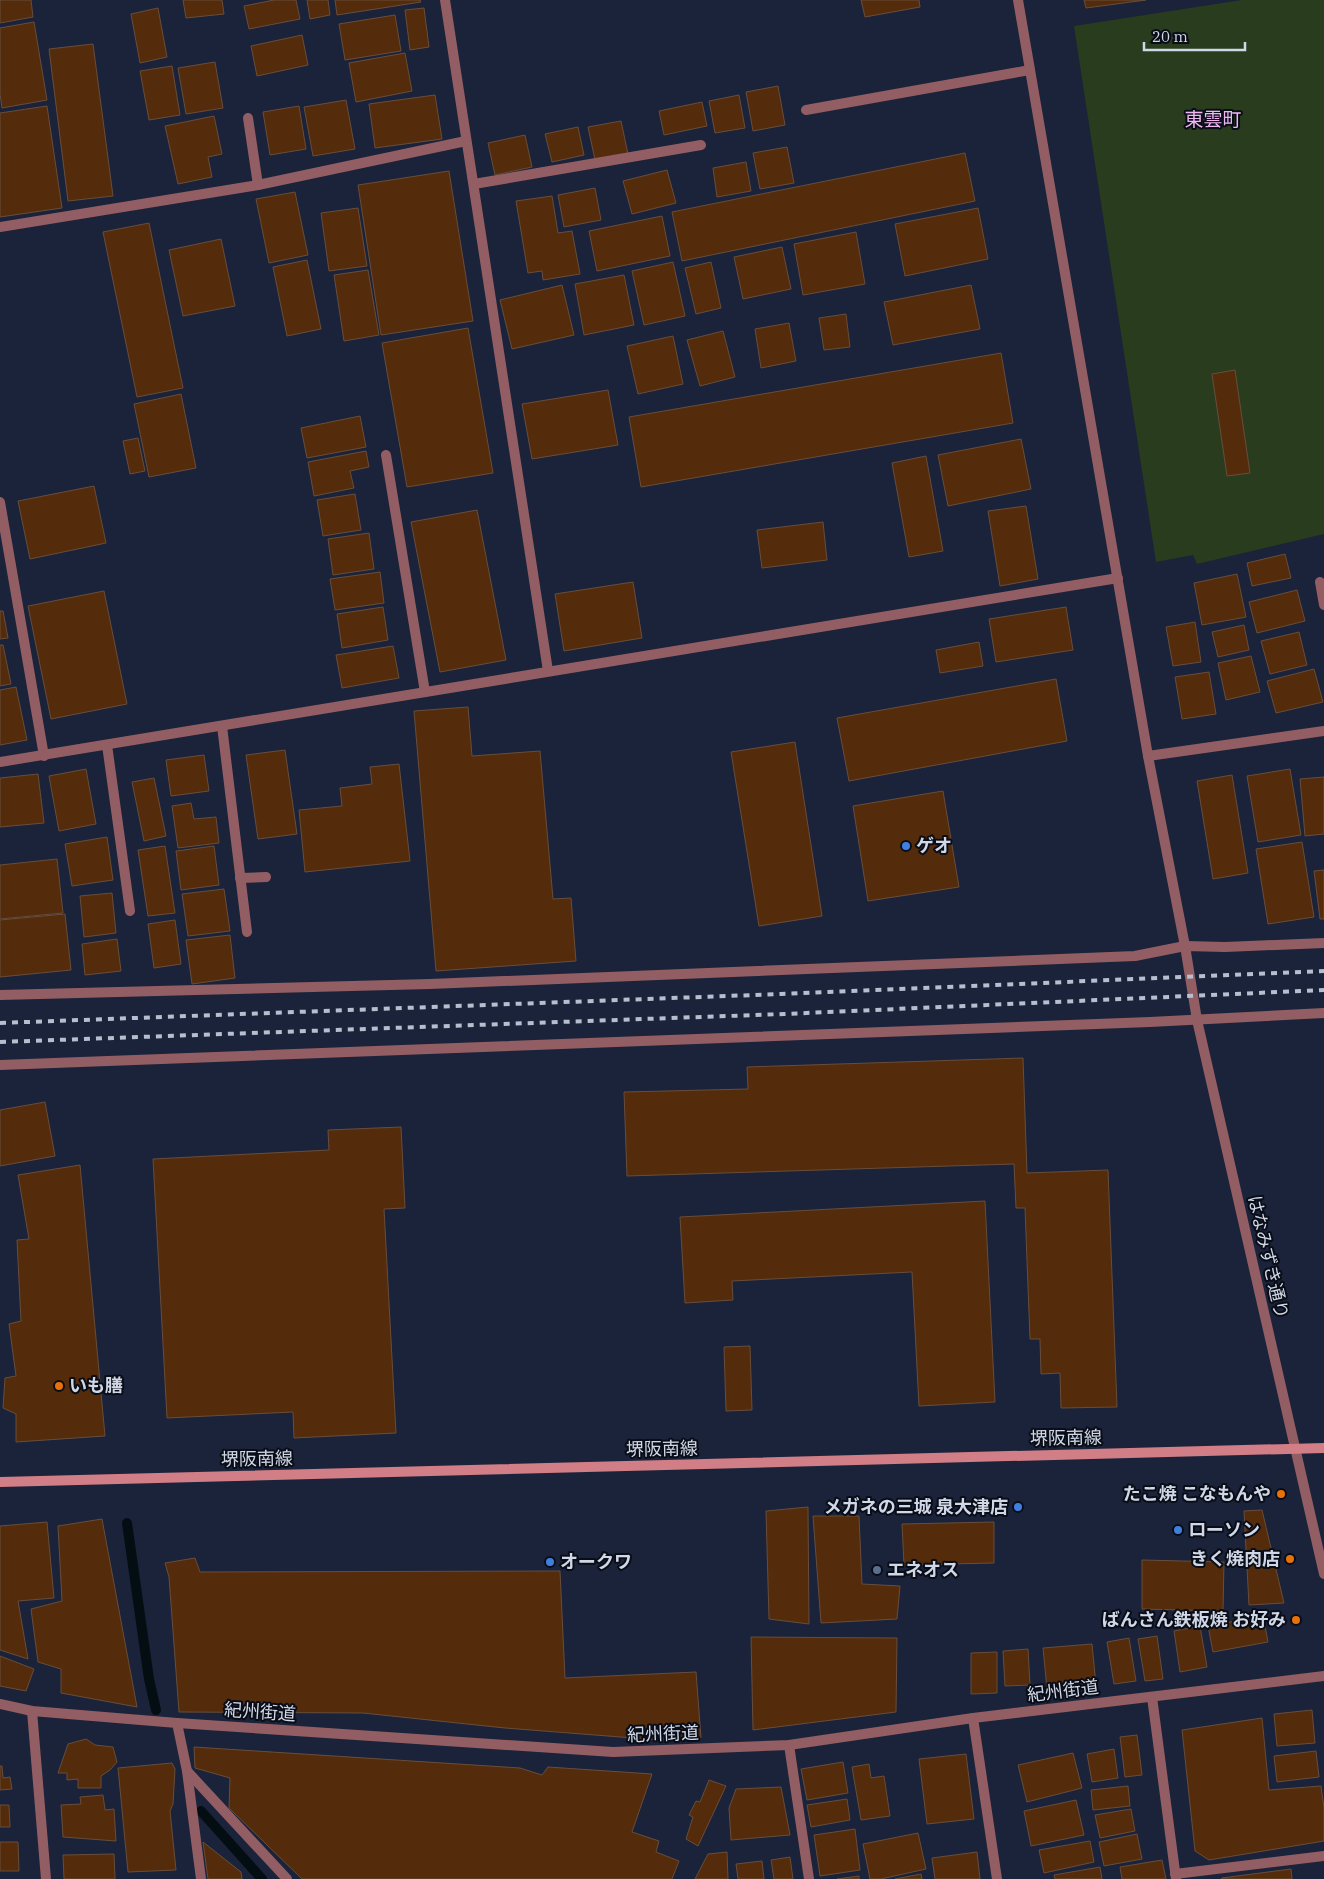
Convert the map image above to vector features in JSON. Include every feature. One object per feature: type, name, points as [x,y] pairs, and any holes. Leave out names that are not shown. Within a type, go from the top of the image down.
[{"type":"main road","name":"堺阪南線","points":[[0,1482],[1324,1448]]},
{"type":"street","points":[[445,0],[548,671]]},
{"type":"street","name":"はなみずき通り","points":[[1018,0],[1148,756],[1185,946],[1197,1020],[1324,1574]]},
{"type":"street","points":[[806,110],[1030,70]]},
{"type":"street","points":[[248,118],[258,185]]},
{"type":"street","points":[[0,227],[258,185],[466,141]]},
{"type":"street","points":[[474,184],[702,145]]},
{"type":"street","points":[[386,455],[425,692]]},
{"type":"street","points":[[0,502],[44,756]]},
{"type":"street","points":[[0,762],[1118,578]]},
{"type":"street","points":[[1320,582],[1324,605]]},
{"type":"street","points":[[222,726],[247,932]]},
{"type":"street","points":[[1148,756],[1324,731]]},
{"type":"street","points":[[107,745],[130,911]]},
{"type":"street","points":[[240,878],[266,877]]},
{"type":"street","points":[[0,996],[430,984],[1135,956],[1185,946],[1225,947],[1324,943]]},
{"type":"street","points":[[0,1065],[1197,1020],[1324,1013]]},
{"type":"street","name":"紀州街道","points":[[0,1704],[32,1711],[177,1723],[613,1752],[789,1745],[973,1718],[1324,1676]]},
{"type":"street","points":[[1152,1697],[1175,1876],[1324,1856]]},
{"type":"street","points":[[32,1711],[46,1879]]},
{"type":"street","points":[[973,1718],[997,1879]]},
{"type":"street","points":[[177,1723],[187,1772],[201,1879]]},
{"type":"street","points":[[789,1745],[809,1879]]},
{"type":"street","points":[[187,1772],[287,1879]]},
{"type":"green space","points":[[1242,0],[1324,0],[1324,534],[1197,564],[1193,555],[1156,562],[1074,26]]},
{"type":"building","points":[[0,0],[31,0],[33,17],[0,23]]},
{"type":"building","points":[[183,0],[222,0],[224,14],[186,18]]},
{"type":"building","points":[[274,0],[296,0],[300,19],[249,29],[244,6]]},
{"type":"building","points":[[307,0],[328,0],[330,15],[310,19]]},
{"type":"building","points":[[335,0],[420,0],[421,2],[337,15]]},
{"type":"building","points":[[861,0],[919,0],[920,7],[865,17]]},
{"type":"building","points":[[1084,0],[1146,0],[1086,8]]},
{"type":"building","points":[[158,8],[167,57],[140,63],[131,14]]},
{"type":"building","points":[[424,8],[429,47],[410,50],[405,10]]},
{"type":"building","points":[[395,15],[401,51],[345,60],[339,24]]},
{"type":"building","points":[[34,22],[47,100],[2,108],[0,94],[0,28]]},
{"type":"building","points":[[302,35],[308,65],[257,76],[251,46]]},
{"type":"building","points":[[93,44],[113,196],[68,201],[49,49]]},
{"type":"building","points":[[405,53],[412,91],[356,102],[349,63]]},
{"type":"building","points":[[215,62],[223,108],[186,114],[178,68]]},
{"type":"building","points":[[172,66],[180,115],[149,120],[140,71]]},
{"type":"building","points":[[778,86],[785,125],[753,131],[746,92]]},
{"type":"building","points":[[435,95],[442,139],[375,148],[369,104]]},
{"type":"building","points":[[739,95],[745,128],[715,133],[709,101]]},
{"type":"building","points":[[346,100],[355,149],[313,156],[304,107]]},
{"type":"building","points":[[702,102],[707,126],[664,135],[659,111]]},
{"type":"building","points":[[47,106],[62,208],[0,217],[0,113]]},
{"type":"building","points":[[299,106],[306,149],[270,155],[263,112]]},
{"type":"building","points":[[214,116],[222,154],[208,157],[212,177],[178,184],[165,126]]},
{"type":"building","points":[[621,121],[628,154],[595,160],[588,127]]},
{"type":"building","points":[[578,127],[584,155],[552,162],[545,134]]},
{"type":"building","points":[[525,135],[532,167],[495,175],[488,143]]},
{"type":"building","points":[[787,147],[794,183],[760,189],[753,153]]},
{"type":"building","points":[[965,153],[975,201],[682,261],[672,212]]},
{"type":"building","points":[[746,162],[751,191],[717,197],[713,168]]},
{"type":"building","points":[[667,170],[676,203],[632,214],[623,181]]},
{"type":"building","points":[[449,171],[473,321],[381,335],[358,185]]},
{"type":"building","points":[[595,188],[601,220],[564,227],[558,195]]},
{"type":"building","points":[[295,192],[308,255],[269,263],[256,199]]},
{"type":"building","points":[[552,196],[558,233],[572,231],[580,274],[543,280],[542,271],[528,273],[516,201]]},
{"type":"building","points":[[358,208],[367,266],[329,271],[321,213]]},
{"type":"building","points":[[978,208],[988,259],[905,276],[895,224]]},
{"type":"building","points":[[662,216],[670,256],[597,271],[589,231]]},
{"type":"building","points":[[149,223],[183,388],[137,397],[103,232]]},
{"type":"building","points":[[856,232],[865,284],[803,295],[794,244]]},
{"type":"building","points":[[221,239],[235,306],[183,316],[169,250]]},
{"type":"building","points":[[782,247],[791,289],[743,299],[734,257]]},
{"type":"building","points":[[307,260],[321,329],[287,336],[273,267]]},
{"type":"building","points":[[673,262],[685,316],[644,325],[632,271]]},
{"type":"building","points":[[711,262],[721,308],[696,314],[685,268]]},
{"type":"building","points":[[368,270],[379,335],[344,341],[334,275]]},
{"type":"building","points":[[624,275],[634,325],[584,335],[575,284]]},
{"type":"building","points":[[562,285],[574,335],[512,349],[500,300]]},
{"type":"building","points":[[971,285],[980,329],[893,345],[884,302]]},
{"type":"building","points":[[846,314],[850,347],[824,350],[819,318]]},
{"type":"building","points":[[789,323],[796,361],[761,368],[755,329]]},
{"type":"building","points":[[468,328],[493,473],[407,487],[382,343]]},
{"type":"building","points":[[723,331],[735,377],[700,386],[687,340]]},
{"type":"building","points":[[673,336],[683,384],[638,394],[627,346]]},
{"type":"building","points":[[1001,353],[1013,423],[641,487],[629,417]]},
{"type":"building","points":[[1235,370],[1250,473],[1227,476],[1212,374]]},
{"type":"building","points":[[608,390],[618,445],[532,459],[522,404]]},
{"type":"building","points":[[181,394],[196,468],[149,477],[134,404]]},
{"type":"building","points":[[360,416],[366,447],[307,458],[301,428]]},
{"type":"building","points":[[138,438],[145,471],[130,474],[123,441]]},
{"type":"building","points":[[1021,439],[1031,489],[948,506],[938,455]]},
{"type":"building","points":[[366,451],[369,467],[350,471],[354,488],[314,496],[308,462]]},
{"type":"building","points":[[926,456],[943,551],[909,557],[892,463]]},
{"type":"building","points":[[94,486],[106,543],[30,559],[18,501]]},
{"type":"building","points":[[355,494],[361,530],[323,536],[317,500]]},
{"type":"building","points":[[1026,506],[1038,579],[1000,586],[988,511]]},
{"type":"building","points":[[477,510],[506,660],[440,672],[411,522]]},
{"type":"building","points":[[823,522],[827,560],[762,568],[757,530]]},
{"type":"building","points":[[369,533],[374,569],[333,575],[328,539]]},
{"type":"building","points":[[1285,554],[1291,578],[1252,586],[1247,563]]},
{"type":"building","points":[[380,572],[384,603],[335,610],[330,579]]},
{"type":"building","points":[[1237,574],[1246,617],[1202,625],[1194,583]]},
{"type":"building","points":[[633,582],[642,638],[564,651],[555,594]]},
{"type":"building","points":[[1297,590],[1305,621],[1257,633],[1249,602]]},
{"type":"building","points":[[104,591],[127,704],[51,719],[28,606]]},
{"type":"building","points":[[383,607],[388,640],[342,648],[337,614]]},
{"type":"building","points":[[1066,607],[1073,650],[996,662],[989,619]]},
{"type":"building","points":[[0,611],[3,611],[8,638],[0,639]]},
{"type":"building","points":[[1195,622],[1201,662],[1173,666],[1166,627]]},
{"type":"building","points":[[1244,625],[1249,650],[1218,657],[1212,632]]},
{"type":"building","points":[[1299,632],[1307,665],[1270,674],[1261,641]]},
{"type":"building","points":[[979,642],[983,666],[940,673],[936,650]]},
{"type":"building","points":[[0,645],[3,645],[11,684],[0,686]]},
{"type":"building","points":[[393,646],[399,678],[342,688],[336,655]]},
{"type":"building","points":[[1251,656],[1260,692],[1226,700],[1218,663]]},
{"type":"building","points":[[1314,669],[1323,702],[1276,713],[1267,681]]},
{"type":"building","points":[[1209,672],[1216,714],[1182,719],[1175,677]]},
{"type":"building","points":[[1056,679],[1067,741],[849,781],[837,718]]},
{"type":"building","points":[[16,687],[27,740],[0,745],[0,690]]},
{"type":"building","points":[[468,707],[472,756],[540,751],[553,899],[571,898],[576,961],[436,971],[414,711]]},
{"type":"building","points":[[795,742],[822,916],[759,926],[731,752]]},
{"type":"building","points":[[285,750],[297,834],[258,839],[246,755]]},
{"type":"building","points":[[204,755],[209,791],[171,796],[166,760]]},
{"type":"building","points":[[399,764],[410,861],[305,872],[299,810],[342,806],[340,788],[372,784],[370,767]]},
{"type":"building","points":[[86,769],[96,824],[59,831],[49,776]]},
{"type":"building","points":[[1290,769],[1301,835],[1258,842],[1247,776]]},
{"type":"building","points":[[38,774],[44,823],[0,827],[0,778]]},
{"type":"building","points":[[1232,775],[1248,873],[1213,879],[1197,781]]},
{"type":"building","points":[[1324,777],[1324,834],[1305,836],[1300,779]]},
{"type":"building","points":[[154,778],[166,836],[144,841],[132,782]]},
{"type":"building","name":"ゲオ","points":[[943,791],[959,887],[868,901],[853,806]]},
{"type":"building","points":[[191,803],[194,819],[216,817],[219,843],[178,848],[172,806]]},
{"type":"building","points":[[107,837],[113,880],[72,886],[65,844]]},
{"type":"building","points":[[1302,842],[1314,917],[1268,924],[1256,849]]},
{"type":"building","points":[[165,846],[175,913],[148,916],[138,850]]},
{"type":"building","points":[[214,846],[219,885],[181,890],[176,851]]},
{"type":"building","points":[[57,859],[63,913],[0,919],[0,865]]},
{"type":"building","points":[[1324,870],[1324,919],[1320,919],[1314,871]]},
{"type":"building","points":[[224,889],[230,931],[188,936],[182,894]]},
{"type":"building","points":[[112,893],[116,933],[84,937],[80,896]]},
{"type":"building","points":[[65,914],[71,970],[0,977],[0,920]]},
{"type":"building","points":[[175,920],[181,964],[154,968],[148,924]]},
{"type":"building","points":[[230,935],[235,978],[192,984],[186,940]]},
{"type":"building","points":[[117,939],[121,971],[85,975],[82,944]]},
{"type":"building","points":[[1023,1058],[1027,1173],[1108,1170],[1117,1407],[1061,1408],[1060,1373],[1041,1374],[1040,1339],[1030,1339],[1025,1208],[1016,1208],[1014,1164],[627,1176],[624,1092],[748,1089],[747,1067]]},
{"type":"building","points":[[45,1102],[55,1156],[0,1166],[0,1110]]},
{"type":"building","points":[[401,1127],[405,1208],[384,1209],[396,1433],[294,1438],[293,1412],[167,1418],[153,1159],[329,1150],[328,1130]]},
{"type":"building","points":[[80,1165],[105,1436],[16,1442],[16,1414],[3,1408],[5,1378],[16,1376],[9,1324],[21,1321],[17,1240],[29,1239],[18,1175]]},
{"type":"building","points":[[985,1201],[995,1402],[919,1406],[912,1272],[732,1281],[733,1300],[685,1303],[680,1217]]},
{"type":"building","points":[[750,1346],[752,1410],[726,1411],[724,1347]]},
{"type":"building","points":[[808,1507],[809,1624],[769,1619],[766,1511]]},
{"type":"building","points":[[1262,1510],[1284,1603],[1249,1605],[1244,1511]]},
{"type":"building","points":[[813,1516],[859,1516],[862,1584],[900,1586],[897,1619],[821,1623]]},
{"type":"building","points":[[102,1519],[137,1707],[61,1693],[61,1669],[38,1662],[31,1609],[62,1601],[58,1526]]},
{"type":"building","points":[[47,1522],[54,1598],[18,1601],[28,1659],[0,1650],[0,1526]]},
{"type":"building","points":[[994,1522],[994,1563],[904,1565],[902,1524]]},
{"type":"building","points":[[195,1558],[200,1572],[560,1571],[565,1678],[696,1672],[701,1738],[659,1740],[505,1728],[363,1713],[179,1712],[169,1577],[165,1563]]},
{"type":"building","points":[[1142,1560],[1224,1562],[1223,1611],[1142,1609]]},
{"type":"building","points":[[1263,1616],[1268,1642],[1213,1652],[1208,1626]]},
{"type":"building","points":[[1200,1626],[1207,1667],[1180,1672],[1174,1631]]},
{"type":"building","points":[[1157,1636],[1163,1679],[1145,1681],[1138,1639]]},
{"type":"building","points":[[751,1637],[897,1638],[896,1712],[753,1730]]},
{"type":"building","points":[[1129,1638],[1136,1681],[1114,1684],[1107,1642]]},
{"type":"building","points":[[1092,1644],[1096,1685],[1047,1689],[1043,1648]]},
{"type":"building","points":[[1028,1649],[1030,1685],[1005,1686],[1003,1651]]},
{"type":"building","points":[[997,1652],[997,1693],[971,1694],[971,1653]]},
{"type":"building","points":[[0,1656],[34,1669],[26,1691],[0,1686]]},
{"type":"building","points":[[1312,1710],[1315,1743],[1277,1746],[1274,1714]]},
{"type":"building","points":[[1262,1718],[1269,1790],[1321,1786],[1324,1808],[1324,1841],[1209,1860],[1195,1851],[1182,1730]]},
{"type":"building","points":[[1137,1735],[1142,1775],[1125,1777],[1120,1737]]},
{"type":"building","points":[[86,1739],[95,1745],[113,1747],[117,1762],[101,1776],[101,1788],[78,1788],[78,1779],[67,1780],[67,1773],[58,1773],[68,1744]]},
{"type":"building","points":[[194,1747],[520,1768],[542,1775],[548,1767],[652,1774],[632,1832],[659,1841],[656,1852],[679,1861],[672,1879],[302,1879],[229,1808],[230,1778],[195,1768]]},
{"type":"building","points":[[1114,1749],[1118,1778],[1092,1782],[1087,1754]]},
{"type":"building","points":[[1316,1751],[1319,1777],[1277,1782],[1274,1756]]},
{"type":"building","points":[[1073,1753],[1082,1788],[1027,1802],[1018,1765]]},
{"type":"building","points":[[966,1754],[974,1819],[927,1824],[919,1759]]},
{"type":"building","points":[[843,1762],[848,1793],[807,1800],[801,1769]]},
{"type":"building","points":[[172,1763],[175,1769],[173,1804],[170,1811],[176,1870],[128,1872],[118,1768]]},
{"type":"building","points":[[869,1764],[871,1778],[884,1776],[890,1816],[861,1820],[852,1767]]},
{"type":"building","points":[[0,1766],[2,1766],[3,1778],[10,1777],[12,1789],[0,1790]]},
{"type":"building","points":[[709,1780],[726,1786],[698,1846],[686,1839],[693,1817],[689,1815],[696,1801],[700,1802]]},
{"type":"building","points":[[1128,1786],[1130,1806],[1093,1810],[1091,1790]]},
{"type":"building","points":[[781,1787],[790,1835],[731,1840],[729,1808],[736,1789]]},
{"type":"building","points":[[103,1795],[105,1810],[114,1809],[116,1841],[63,1837],[61,1805],[81,1804],[80,1797]]},
{"type":"building","points":[[847,1799],[850,1820],[811,1827],[807,1805]]},
{"type":"building","points":[[1076,1800],[1084,1835],[1031,1846],[1024,1811]]},
{"type":"building","points":[[0,1805],[9,1805],[10,1827],[0,1827]]},
{"type":"building","points":[[1131,1809],[1135,1831],[1100,1838],[1095,1815]]},
{"type":"building","points":[[855,1829],[860,1870],[820,1876],[814,1835]]},
{"type":"building","points":[[918,1833],[926,1869],[881,1879],[870,1879],[863,1844]]},
{"type":"building","points":[[1137,1834],[1142,1859],[1104,1866],[1099,1842]]},
{"type":"building","points":[[1090,1841],[1094,1862],[1044,1873],[1039,1850]]},
{"type":"building","points":[[0,1842],[18,1842],[19,1871],[0,1871]]},
{"type":"building","points":[[203,1842],[241,1872],[242,1879],[208,1879]]},
{"type":"building","points":[[727,1852],[728,1879],[695,1879],[708,1854]]},
{"type":"building","points":[[977,1852],[980,1879],[935,1879],[932,1858]]},
{"type":"building","points":[[114,1854],[115,1879],[64,1879],[63,1855]]},
{"type":"building","points":[[790,1857],[793,1879],[774,1879],[771,1860]]},
{"type":"building","points":[[1162,1860],[1166,1879],[1122,1879],[1120,1867]]},
{"type":"building","points":[[762,1861],[764,1879],[738,1879],[736,1864]]},
{"type":"building","points":[[1100,1867],[1102,1879],[1055,1879],[1054,1875]]},
{"type":"building","points":[[1291,1869],[1292,1879],[1221,1879],[1222,1878]]},
{"type":"building","points":[[921,1874],[922,1879],[895,1879]]},
{"type":"building","points":[[859,1876],[859,1879],[837,1879]]},
{"type":"waterway","points":[[127,1523],[149,1679],[156,1710]]},
{"type":"waterway","points":[[201,1811],[262,1879]]},
{"type":"railway","points":[[0,1023],[781,994],[1324,971]]},
{"type":"railway","points":[[0,1042],[784,1014],[1324,990]]},
{"type":"place","name":"ゲオ","points":[[906,846]]},
{"type":"place","name":"いも膳","points":[[59,1386]]},
{"type":"place","name":"たこ焼 こなもんや","points":[[1281,1494]]},
{"type":"place","name":"メガネの三城 泉大津店","points":[[1018,1507]]},
{"type":"place","name":"ローソン","points":[[1178,1530]]},
{"type":"place","name":"きく焼肉店","points":[[1290,1559]]},
{"type":"place","name":"オークワ","points":[[550,1562]]},
{"type":"place","name":"エネオス","points":[[877,1570]]},
{"type":"place","name":"ばんさん鉄板焼 お好み","points":[[1296,1620]]},
{"type":"district","name":"東雲町","points":[[1213,119]]}]
